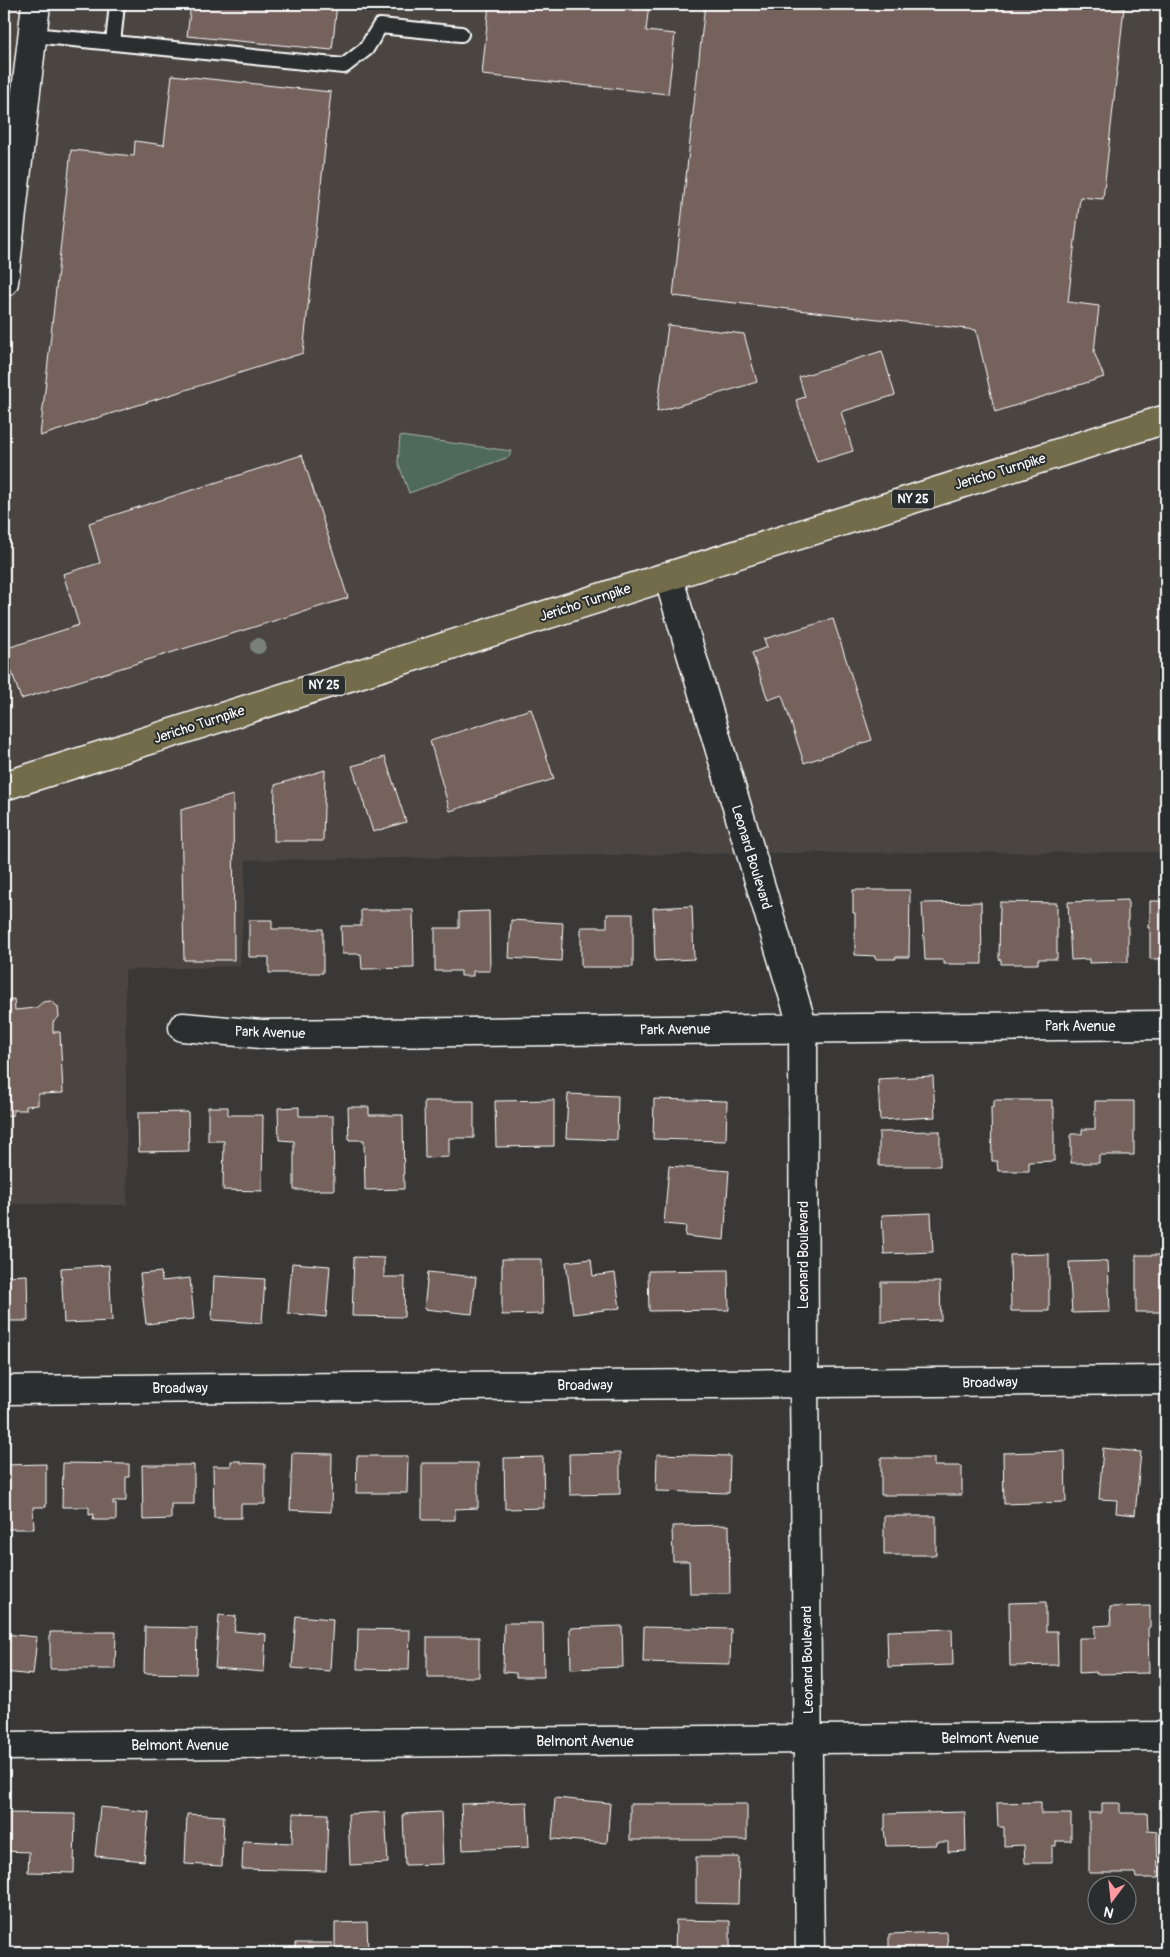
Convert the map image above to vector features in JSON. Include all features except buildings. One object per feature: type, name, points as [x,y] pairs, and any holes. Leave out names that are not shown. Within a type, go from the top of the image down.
[{"type":"main road","name":"Jericho Turnpike","points":[[4,786],[1166,419]]},
{"type":"street","points":[[4,282],[36,4]]},
{"type":"street","name":"Leonard Boulevard","points":[[668,576],[803,1028],[804,1383],[810,1953]]},
{"type":"street","name":"Park Avenue","points":[[183,1026],[261,1034],[1166,1025]]},
{"type":"street","name":"Broadway","points":[[4,1390],[1166,1380]]},
{"type":"street","name":"Belmont Avenue","points":[[4,1746],[1166,1736]]},
{"type":"lane","points":[[113,43],[117,4]]},
{"type":"lane","points":[[33,34],[344,66],[366,49],[380,26],[461,34]]},
{"type":"shaded area","points":[[4,4],[1166,4],[1166,852],[776,853],[246,860],[240,966],[125,970],[127,1205],[4,1204]]},
{"type":"green space","points":[[400,436],[511,451],[509,457],[409,493],[398,462]]}]
